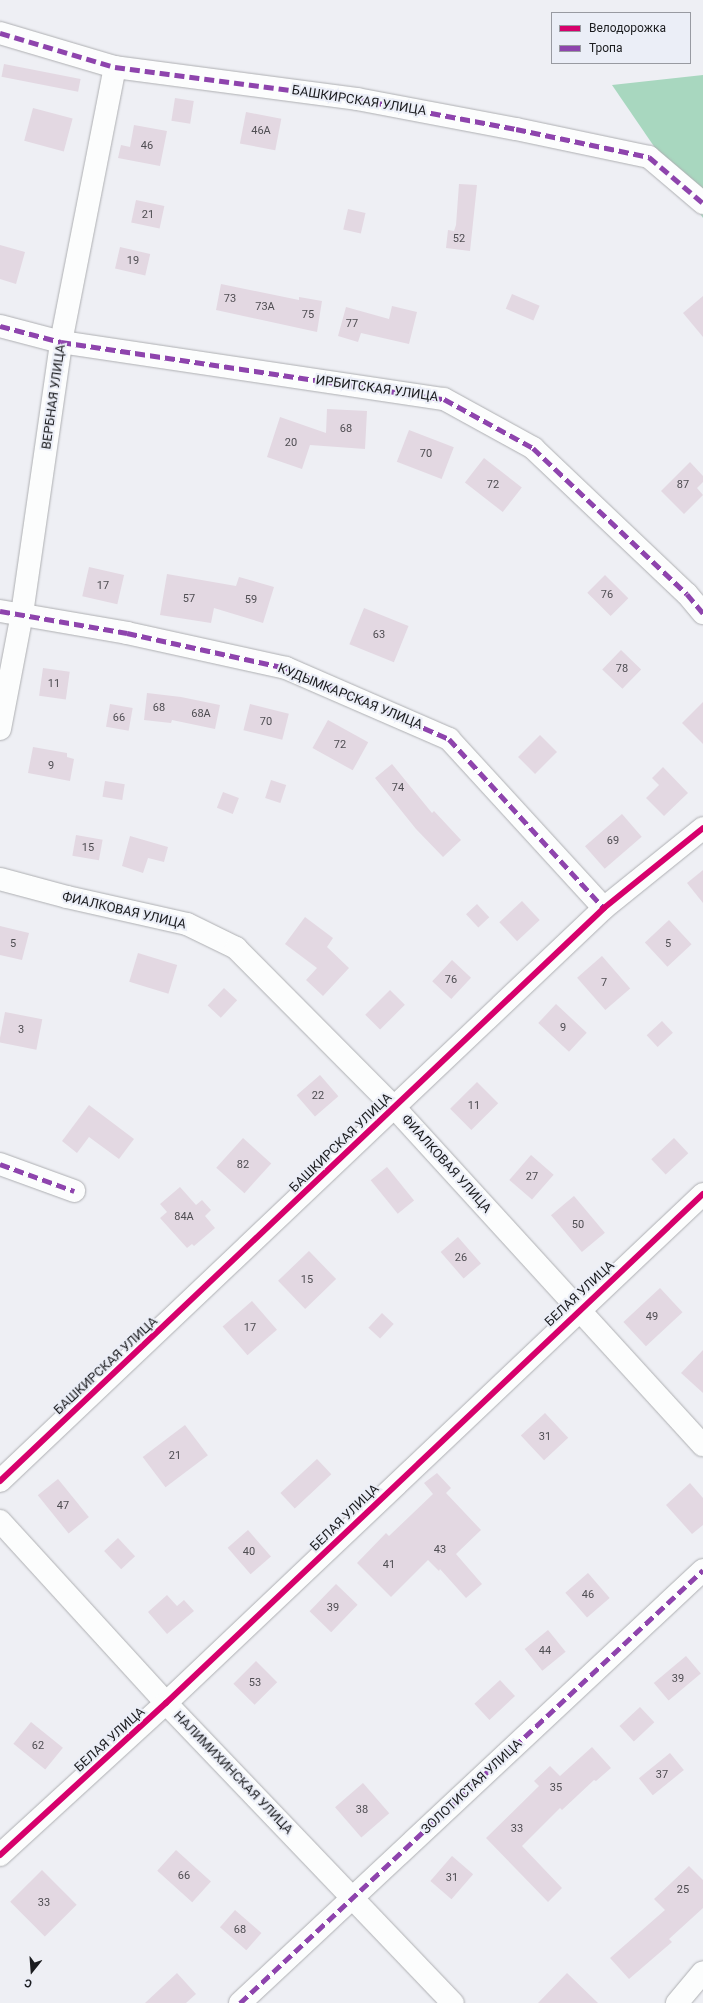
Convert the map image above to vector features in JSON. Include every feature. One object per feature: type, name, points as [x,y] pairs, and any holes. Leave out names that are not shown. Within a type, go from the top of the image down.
[{"type":"street","name":"БАШКИРСКАЯ УЛИЦА","points":[[0,33],[115,67],[357,99],[516,129],[649,157],[703,203]]},
{"type":"street","name":"ВЕРБНАЯ УЛИЦА","points":[[0,729],[22,614],[61,342],[115,67]]},
{"type":"street","name":"ИРБИТСКАЯ УЛИЦА","points":[[0,326],[61,342],[444,398],[533,448],[686,594],[703,613]]},
{"type":"street","name":"КУДЫМКАРСКАЯ УЛИЦА","points":[[0,611],[128,634],[286,668],[449,738],[604,908]]},
{"type":"street","name":"БАШКИРСКАЯ УЛИЦА","points":[[0,1481],[604,908],[703,828]]},
{"type":"street","name":"ФИАЛКОВАЯ УЛИЦА","points":[[0,879],[67,898],[187,924],[236,948],[394,1107],[703,1445]]},
{"type":"street","points":[[0,1164],[74,1191]]},
{"type":"street","name":"БЕЛАЯ УЛИЦА","points":[[0,1855],[166,1703],[703,1194]]},
{"type":"street","name":"НАЛИМИХИНСКАЯ УЛИЦА","points":[[0,1521],[166,1703],[453,2003]]},
{"type":"street","name":"ЗОЛОТИСТАЯ УЛИЦА","points":[[240,2003],[703,1570]]},
{"type":"street","points":[[677,2003],[703,1972]]},
{"type":"green space","points":[[703,75],[703,218],[612,85]]},
{"type":"building","points":[[4,64],[81,79],[78,92],[2,77]]},
{"type":"building","points":[[175,98],[194,101],[190,124],[171,121]]},
{"type":"building","points":[[33,108],[73,119],[64,151],[24,141]]},
{"type":"building","points":[[246,112],[281,119],[275,150],[240,143]]},
{"type":"building","points":[[134,125],[167,131],[160,166],[118,158],[121,145],[130,147]]},
{"type":"building","points":[[459,184],[477,185],[470,251],[446,248],[448,230],[454,231],[456,225]]},
{"type":"building","points":[[136,200],[164,206],[160,229],[131,222]]},
{"type":"building","points":[[348,209],[366,213],[361,234],[343,229]]},
{"type":"building","points":[[0,245],[25,252],[16,284],[0,279]]},
{"type":"building","points":[[120,247],[150,254],[145,275],[115,268]]},
{"type":"building","points":[[221,284],[299,300],[299,297],[322,301],[317,332],[216,310]]},
{"type":"building","points":[[512,294],[540,306],[533,320],[506,309]]},
{"type":"building","points":[[703,296],[703,337],[683,313]]},
{"type":"building","points":[[392,306],[417,312],[409,344],[361,333],[358,342],[338,336],[346,307],[389,319]]},
{"type":"building","points":[[327,409],[367,411],[365,449],[310,445],[302,469],[267,457],[280,417],[326,433]]},
{"type":"building","points":[[409,430],[454,447],[442,479],[397,462]]},
{"type":"building","points":[[484,458],[522,488],[503,512],[465,482]]},
{"type":"building","points":[[690,462],[703,476],[703,482],[697,488],[703,495],[684,514],[661,491]]},
{"type":"building","points":[[89,567],[124,575],[117,604],[82,596]]},
{"type":"building","points":[[167,574],[236,586],[239,577],[274,587],[263,623],[214,608],[211,623],[160,615]]},
{"type":"building","points":[[605,575],[628,598],[611,616],[587,593]]},
{"type":"building","points":[[364,608],[409,626],[394,662],[349,644]]},
{"type":"building","points":[[621,650],[641,669],[622,689],[602,669]]},
{"type":"building","points":[[43,668],[70,672],[66,699],[39,696]]},
{"type":"building","points":[[147,693],[181,697],[220,705],[215,729],[172,720],[171,723],[144,720]]},
{"type":"building","points":[[703,702],[703,744],[682,723]]},
{"type":"building","points":[[110,704],[133,708],[129,731],[106,727]]},
{"type":"building","points":[[250,704],[289,714],[282,740],[243,730]]},
{"type":"building","points":[[328,720],[368,742],[353,770],[312,748]]},
{"type":"building","points":[[540,735],[557,752],[535,774],[518,757]]},
{"type":"building","points":[[33,747],[67,753],[67,757],[74,759],[70,781],[28,773]]},
{"type":"building","points":[[392,764],[432,813],[434,811],[461,840],[443,857],[416,829],[375,778]]},
{"type":"building","points":[[663,767],[688,793],[664,816],[646,798],[659,785],[652,778]]},
{"type":"building","points":[[271,780],[286,785],[280,803],[265,798]]},
{"type":"building","points":[[105,781],[125,784],[122,800],[102,797]]},
{"type":"building","points":[[223,792],[239,798],[233,814],[217,808]]},
{"type":"building","points":[[622,814],[642,837],[605,869],[585,846]]},
{"type":"building","points":[[76,835],[103,840],[99,860],[72,856]]},
{"type":"building","points":[[130,836],[168,847],[164,862],[148,858],[143,873],[122,866]]},
{"type":"building","points":[[703,870],[703,903],[687,883]]},
{"type":"building","points":[[522,901],[540,920],[517,941],[499,922]]},
{"type":"building","points":[[477,904],[489,917],[478,927],[466,914]]},
{"type":"building","points":[[305,917],[333,938],[327,947],[349,968],[323,996],[306,980],[317,968],[285,944]]},
{"type":"building","points":[[669,920],[692,944],[667,967],[645,943]]},
{"type":"building","points":[[0,926],[29,933],[22,960],[0,955]]},
{"type":"building","points":[[138,953],[177,965],[168,994],[129,982]]},
{"type":"building","points":[[602,956],[630,988],[605,1010],[577,978]]},
{"type":"building","points":[[452,960],[471,978],[451,999],[432,981]]},
{"type":"building","points":[[224,988],[237,1000],[221,1018],[208,1006]]},
{"type":"building","points":[[390,990],[405,1005],[380,1030],[365,1015]]},
{"type":"building","points":[[556,1004],[587,1033],[569,1052],[538,1023]]},
{"type":"building","points":[[5,1012],[42,1019],[36,1050],[0,1043]]},
{"type":"building","points":[[662,1021],[673,1033],[658,1047],[647,1035]]},
{"type":"building","points":[[320,1075],[338,1096],[315,1116],[297,1095]]},
{"type":"building","points":[[477,1082],[498,1103],[471,1130],[450,1109]]},
{"type":"building","points":[[89,1105],[134,1139],[119,1159],[89,1137],[77,1153],[62,1141]]},
{"type":"building","points":[[243,1138],[271,1163],[244,1193],[216,1168]]},
{"type":"building","points":[[674,1138],[688,1153],[666,1175],[651,1159]]},
{"type":"building","points":[[531,1155],[554,1175],[532,1200],[509,1180]]},
{"type":"building","points":[[387,1167],[414,1200],[398,1214],[371,1180]]},
{"type":"building","points":[[180,1187],[196,1205],[202,1200],[211,1210],[205,1216],[215,1228],[194,1246],[192,1244],[187,1248],[160,1218],[167,1212],[160,1204]]},
{"type":"building","points":[[574,1196],[605,1233],[582,1252],[551,1215]]},
{"type":"building","points":[[458,1237],[481,1263],[464,1279],[441,1252]]},
{"type":"building","points":[[309,1251],[336,1279],[305,1309],[278,1281]]},
{"type":"building","points":[[660,1288],[683,1312],[646,1346],[623,1322]]},
{"type":"building","points":[[252,1301],[277,1330],[247,1355],[223,1327]]},
{"type":"building","points":[[382,1313],[394,1324],[380,1339],[368,1328]]},
{"type":"building","points":[[703,1350],[703,1393],[681,1373]]},
{"type":"building","points":[[545,1413],[568,1438],[544,1460],[521,1436]]},
{"type":"building","points":[[185,1425],[208,1455],[166,1487],[143,1457]]},
{"type":"building","points":[[317,1459],[331,1474],[295,1508],[280,1493]]},
{"type":"building","points":[[437,1473],[451,1488],[446,1493],[481,1530],[456,1554],[482,1584],[466,1598],[440,1569],[439,1571],[428,1560],[391,1597],[357,1563],[386,1533],[389,1536],[433,1494],[424,1483]]},
{"type":"building","points":[[58,1479],[89,1517],[69,1533],[38,1495]]},
{"type":"building","points":[[690,1483],[703,1498],[703,1525],[692,1534],[666,1505]]},
{"type":"building","points":[[248,1530],[271,1556],[251,1574],[228,1548]]},
{"type":"building","points":[[118,1538],[135,1556],[121,1569],[104,1551]]},
{"type":"building","points":[[588,1573],[610,1598],[587,1618],[565,1593]]},
{"type":"building","points":[[336,1584],[358,1605],[331,1632],[310,1611]]},
{"type":"building","points":[[167,1595],[177,1606],[184,1600],[194,1611],[167,1634],[148,1612]]},
{"type":"building","points":[[548,1630],[566,1652],[542,1671],[525,1649]]},
{"type":"building","points":[[686,1656],[701,1674],[669,1701],[654,1683]]},
{"type":"building","points":[[256,1661],[277,1682],[255,1705],[233,1684]]},
{"type":"building","points":[[500,1680],[515,1696],[489,1720],[474,1704]]},
{"type":"building","points":[[640,1707],[654,1722],[634,1741],[620,1726]]},
{"type":"building","points":[[31,1722],[63,1748],[45,1770],[13,1744]]},
{"type":"building","points":[[592,1747],[611,1768],[596,1781],[594,1780],[562,1810],[560,1808],[522,1846],[562,1888],[548,1902],[486,1838],[539,1786],[534,1781],[550,1766],[560,1776]]},
{"type":"building","points":[[670,1753],[684,1770],[653,1795],[639,1778]]},
{"type":"building","points":[[363,1783],[389,1813],[361,1837],[335,1807]]},
{"type":"building","points":[[176,1850],[211,1881],[192,1902],[157,1871]]},
{"type":"building","points":[[452,1856],[473,1874],[451,1899],[430,1881]]},
{"type":"building","points":[[689,1866],[703,1880],[703,1908],[669,1939],[672,1942],[629,1979],[610,1958],[665,1910],[654,1899]]},
{"type":"building","points":[[42,1870],[77,1905],[45,1936],[10,1902]]},
{"type":"building","points":[[235,1910],[261,1933],[246,1950],[220,1927]]},
{"type":"building","points":[[177,1973],[196,1994],[186,2003],[145,2003]]},
{"type":"building","points":[[567,1973],[598,2003],[538,2003]]},
{"type":"marked path","points":[[0,33],[115,67],[357,99],[516,129],[649,157],[703,203]]},
{"type":"marked path","points":[[0,326],[61,342],[444,399],[533,448],[687,594],[703,613]]},
{"type":"marked path","points":[[0,611],[127,633],[286,668],[449,739],[604,908]]},
{"type":"marked path","points":[[0,1164],[74,1191]]},
{"type":"marked path","points":[[240,2003],[703,1570]]},
{"type":"cycle path","points":[[0,1481],[604,908],[703,828]]},
{"type":"cycle path","points":[[0,1855],[166,1703],[703,1194]]}]
